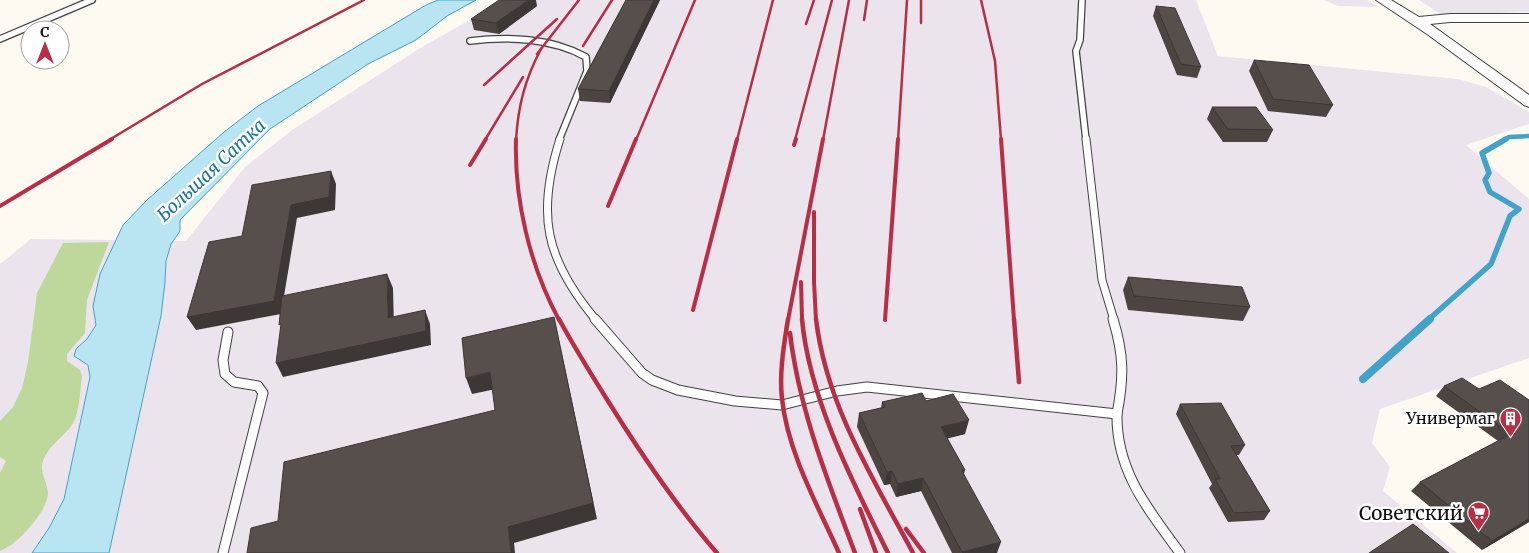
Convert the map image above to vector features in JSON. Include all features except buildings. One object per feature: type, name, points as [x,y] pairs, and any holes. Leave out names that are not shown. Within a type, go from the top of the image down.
[{"type":"street","points":[[1382,0],[1418,21],[1529,102]]},
{"type":"street","points":[[1418,21],[1450,18],[1529,18]]},
{"type":"lane","points":[[0,39],[92,0]]},
{"type":"lane","points":[[1082,0],[1080,40],[1076,51],[1102,280],[1121,345],[1123,384],[1115,431],[1117,444],[1136,487],[1180,553]]},
{"type":"lane","points":[[470,40],[493,39],[532,42],[566,48],[586,57],[587,71],[569,112],[551,170],[546,198],[548,236],[562,273],[574,292],[626,355],[652,380],[697,393],[758,404],[784,405],[833,392],[867,387],[1117,414]]},
{"type":"lane","points":[[223,553],[263,393],[258,386],[233,382],[225,376],[223,368],[228,332]]},
{"type":"shaded area","points":[[505,0],[1196,0],[1218,56],[1458,79],[1486,87],[1529,112],[1529,124],[1466,145],[1529,199],[1529,358],[1380,409],[1372,443],[1390,467],[1383,491],[1457,553],[0,553],[0,264],[31,239],[186,241],[245,167],[292,130],[422,47]]},
{"type":"shaded area","points":[[1323,0],[1367,0],[1378,7],[1338,6]]},
{"type":"shaded area","points":[[1419,0],[1529,0],[1529,12],[1442,15]]},
{"type":"green space","points":[[109,242],[87,300],[85,333],[67,354],[67,361],[80,370],[82,376],[75,420],[52,446],[43,461],[42,469],[48,494],[37,519],[14,543],[0,551],[0,473],[6,461],[0,457],[0,421],[13,407],[22,388],[28,362],[37,293],[63,243]]},
{"type":"water","name":"Большая Сатка","points":[[438,0],[476,0],[447,16],[416,40],[368,64],[270,129],[180,220],[180,231],[171,244],[166,261],[161,316],[109,553],[32,553],[49,528],[64,499],[90,377],[88,365],[74,356],[76,349],[87,339],[96,325],[93,306],[100,274],[123,225],[147,200],[224,132],[258,106],[426,5]]},
{"type":"waterway","points":[[1504,140],[1509,137],[1529,136]]},
{"type":"waterway","points":[[1428,320],[1491,264],[1510,216],[1519,209],[1490,192],[1485,180],[1489,173],[1482,153],[1506,139]]},
{"type":"waterway","points":[[1363,379],[1430,319]]},
{"type":"railway","points":[[109,140],[202,84],[364,0]]},
{"type":"railway","points":[[537,54],[579,0]]},
{"type":"railway","points":[[583,46],[612,0]]},
{"type":"railway","points":[[636,140],[695,0]]},
{"type":"railway","points":[[737,140],[773,0]]},
{"type":"railway","points":[[806,24],[814,0]]},
{"type":"railway","points":[[795,140],[832,0]]},
{"type":"railway","points":[[823,140],[849,0]]},
{"type":"railway","points":[[864,20],[867,0]]},
{"type":"railway","points":[[898,140],[907,0]]},
{"type":"railway","points":[[921,0],[921,23]]},
{"type":"railway","points":[[981,0],[995,61],[1001,140]]},
{"type":"railway","points":[[484,85],[557,19]]},
{"type":"railway","points":[[516,140],[518,116],[523,93],[541,49]]},
{"type":"railway","points":[[485,140],[523,77]]},
{"type":"railway","points":[[0,206],[112,139]]},
{"type":"railway","points":[[470,165],[486,139]]},
{"type":"railway","points":[[608,206],[636,139]]},
{"type":"railway","points":[[693,310],[737,139]]},
{"type":"railway","points":[[794,145],[796,139]]},
{"type":"railway","points":[[788,320],[823,139]]},
{"type":"railway","points":[[885,320],[898,139]]},
{"type":"railway","points":[[1001,139],[1014,320]]},
{"type":"railway","points":[[516,140],[518,185],[526,232],[540,278],[559,320]]},
{"type":"railway","points":[[814,212],[816,320]]},
{"type":"railway","points":[[801,282],[802,320]]},
{"type":"railway","points":[[559,319],[589,371],[646,460],[687,517],[717,553]]},
{"type":"railway","points":[[788,319],[781,379],[785,419],[804,478],[839,553]]},
{"type":"railway","points":[[802,319],[813,379],[834,439],[888,553]]},
{"type":"railway","points":[[816,319],[821,351],[830,381],[853,440],[913,553]]},
{"type":"railway","points":[[1014,319],[1019,382]]},
{"type":"railway","points":[[790,333],[794,362],[807,417],[855,553]]},
{"type":"railway","points":[[860,509],[876,553]]},
{"type":"railway","points":[[906,529],[924,553]]},
{"type":"place","name":"Универмаг","points":[[1511,437]]},
{"type":"place","name":"Советский","points":[[1479,532]]}]
